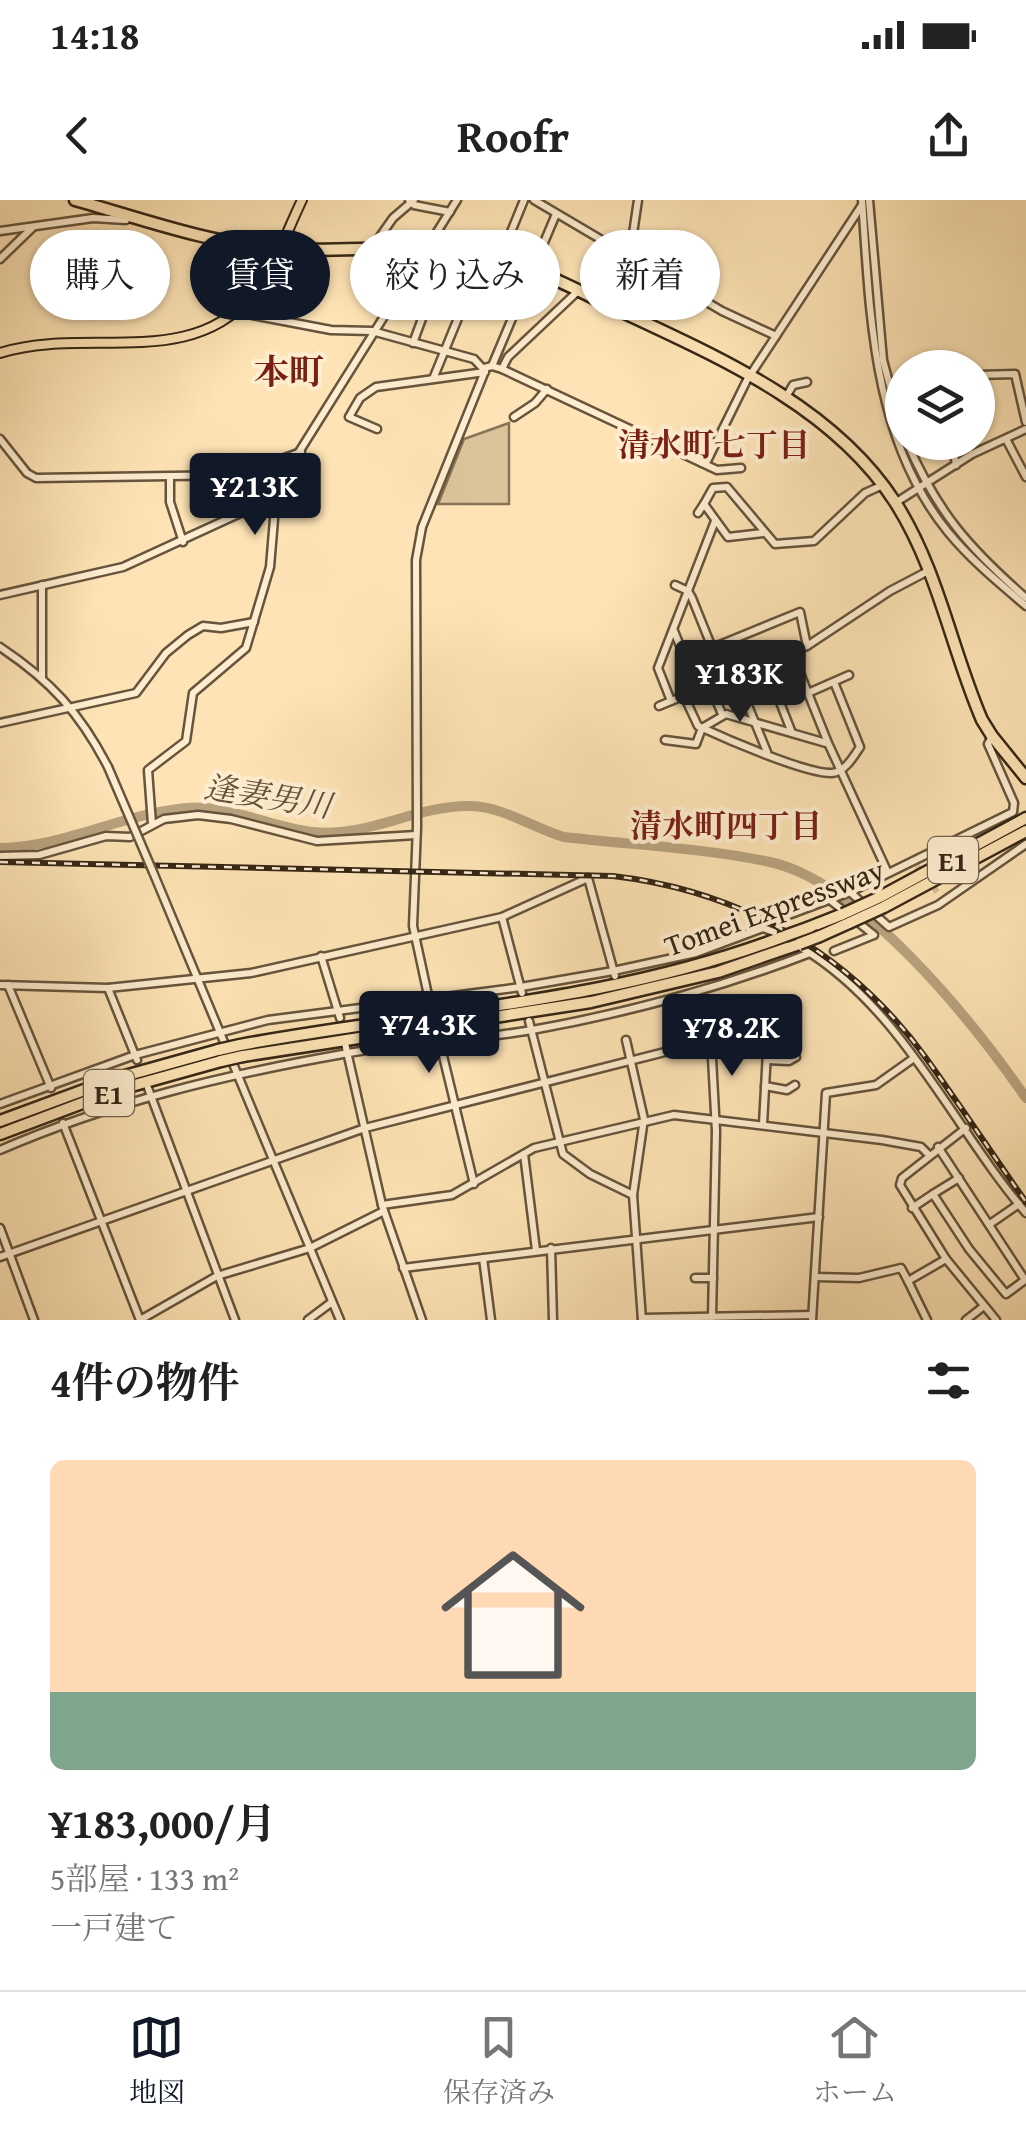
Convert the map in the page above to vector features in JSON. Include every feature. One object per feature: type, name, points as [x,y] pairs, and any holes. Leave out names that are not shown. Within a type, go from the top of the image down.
[{"type":"highway","points":[[75,200],[190,232]]},
{"type":"highway","points":[[560,282],[578,290]]},
{"type":"highway","points":[[639,320],[786,398],[823,425],[882,485],[930,570],[975,704],[992,736],[1026,778]]},
{"type":"highway","name":"Tomei Expressway","points":[[881,903],[1026,818]]},
{"type":"highway","name":"Tomei Expressway","points":[[0,1121],[114,1079],[220,1055],[604,988],[715,961],[779,934],[846,918],[1026,830]]},
{"type":"highway","name":"Tomei Expressway","points":[[242,1051],[591,1002],[803,948],[846,918]]},
{"type":"highway","name":"Tomei Expressway","points":[[0,1134],[220,1055]]},
{"type":"main road","points":[[287,230],[302,200]]},
{"type":"main road","points":[[0,353],[56,341],[179,339],[210,330],[223,320]]},
{"type":"street","points":[[439,230],[458,200]]},
{"type":"street","points":[[512,230],[524,200]]},
{"type":"street","points":[[534,200],[582,230]]},
{"type":"street","points":[[634,230],[638,200]]},
{"type":"street","points":[[384,230],[411,201],[450,212]]},
{"type":"street","points":[[702,463],[708,461],[750,376],[865,201]]},
{"type":"street","points":[[865,201],[885,367]]},
{"type":"street","points":[[865,201],[875,353],[901,450],[960,545],[1026,606]]},
{"type":"street","points":[[549,230],[556,214]]},
{"type":"street","points":[[0,231],[116,218],[166,231],[190,233]]},
{"type":"street","points":[[0,259],[33,227]]},
{"type":"street","points":[[502,369],[508,357],[578,290]]},
{"type":"street","points":[[720,310],[777,336]]},
{"type":"street","points":[[278,320],[331,330],[374,332],[474,359],[487,368]]},
{"type":"street","points":[[0,595],[114,570],[261,507],[276,494],[382,320]]},
{"type":"street","points":[[413,343],[422,320]]},
{"type":"street","points":[[433,379],[457,320]]},
{"type":"street","points":[[430,1004],[413,926],[417,806],[416,560],[419,540],[509,320]]},
{"type":"street","points":[[377,429],[348,417],[360,398],[376,387],[487,368],[502,369],[717,470],[741,468]]},
{"type":"street","points":[[895,502],[1026,425],[1014,374],[995,375]]},
{"type":"street","points":[[786,398],[793,385],[808,382]]},
{"type":"street","points":[[514,416],[535,404],[547,389]]},
{"type":"street","points":[[1006,439],[1026,477]]},
{"type":"street","points":[[1,443],[36,478],[243,474],[301,452]]},
{"type":"street","points":[[913,460],[922,488],[956,530],[1026,598]]},
{"type":"street","points":[[955,460],[956,464]]},
{"type":"street","points":[[170,477],[170,502],[183,542]]},
{"type":"street","points":[[698,512],[713,488],[727,487],[772,544],[814,541],[865,493],[882,485]]},
{"type":"street","points":[[0,856],[39,855],[106,836],[130,837],[146,831],[152,821],[148,770],[186,741],[193,693],[246,648],[270,567],[276,494]]},
{"type":"street","points":[[704,504],[728,537],[763,533]]},
{"type":"street","points":[[671,700],[658,668],[715,521]]},
{"type":"street","points":[[660,706],[807,646],[890,591],[930,570]]},
{"type":"street","points":[[675,585],[688,591],[725,680]]},
{"type":"street","points":[[42,586],[42,676]]},
{"type":"street","points":[[712,648],[800,612],[807,646]]},
{"type":"street","points":[[0,723],[136,693],[166,654],[188,634],[203,626],[221,628],[254,622]]},
{"type":"street","points":[[673,630],[698,690]]},
{"type":"street","points":[[0,647],[42,676],[72,709],[108,767],[340,1320]]},
{"type":"street","points":[[792,653],[888,873]]},
{"type":"street","points":[[764,664],[792,734]]},
{"type":"street","points":[[808,692],[849,675]]},
{"type":"street","points":[[736,676],[768,754]]},
{"type":"street","points":[[684,696],[696,724],[702,728],[831,773],[840,770],[860,746],[834,682]]},
{"type":"street","points":[[710,686],[722,714]]},
{"type":"street","points":[[665,740],[696,744],[702,728],[722,714],[828,743]]},
{"type":"street","points":[[782,917],[914,863],[1013,812],[1014,803],[988,744],[992,736]]},
{"type":"street","points":[[152,821],[198,815],[231,819],[317,842],[416,831]]},
{"type":"street","points":[[849,892],[889,926],[945,900],[1026,844]]},
{"type":"street","points":[[51,1087],[4,985],[108,988],[251,973],[502,917],[588,878],[614,974]]},
{"type":"street","points":[[937,892],[945,900]]},
{"type":"street","points":[[831,899],[874,935],[834,952]]},
{"type":"street","points":[[502,917],[521,990]]},
{"type":"street","points":[[0,1104],[136,1057],[268,1020],[430,1004],[521,990],[697,955],[763,928],[779,934]]},
{"type":"street","points":[[0,1150],[149,1092],[347,1053],[531,1030],[706,985],[803,948],[858,992],[914,1058],[1026,1213]]},
{"type":"street","points":[[320,956],[339,1014]]},
{"type":"street","points":[[108,988],[136,1057]]},
{"type":"street","points":[[764,1124],[769,1016]]},
{"type":"street","points":[[528,1020],[566,1159],[633,1196]]},
{"type":"street","points":[[437,1031],[474,1184]]},
{"type":"street","points":[[0,1257],[365,1128],[454,1104],[732,1035],[767,1057],[790,1062],[796,1057]]},
{"type":"street","points":[[626,1040],[644,1119],[633,1196],[642,1319],[812,1318],[826,1092],[876,1085],[914,1058]]},
{"type":"street","points":[[711,1040],[716,1120],[712,1317]]},
{"type":"street","points":[[346,1043],[383,1208],[422,1320]]},
{"type":"street","points":[[766,1086],[787,1090],[796,1085]]},
{"type":"street","points":[[149,1092],[235,1320]]},
{"type":"street","points":[[63,1123],[140,1320],[217,1276],[310,1248],[383,1208],[452,1195],[524,1154],[559,1140],[644,1119],[674,1114],[764,1124],[921,1147],[929,1155]]},
{"type":"street","points":[[966,1128],[902,1178],[900,1185],[946,1260],[996,1320]]},
{"type":"street","points":[[933,1194],[969,1250],[1004,1293],[1026,1281],[938,1147]]},
{"type":"street","points":[[524,1154],[536,1250]]},
{"type":"street","points":[[912,1208],[959,1178]]},
{"type":"street","points":[[990,1224],[1019,1204]]},
{"type":"street","points":[[403,1268],[818,1217]]},
{"type":"street","points":[[0,1228],[34,1320]]},
{"type":"street","points":[[551,1248],[554,1320]]},
{"type":"street","points":[[483,1258],[491,1320]]},
{"type":"street","points":[[908,1281],[946,1260]]},
{"type":"street","points":[[815,1277],[859,1278],[902,1268],[926,1320]]},
{"type":"street","points":[[695,1278],[713,1278]]},
{"type":"street","points":[[308,1320],[332,1302]]},
{"type":"street","points":[[966,1320],[984,1306]]},
{"type":"shaded area","points":[[509,423],[509,504],[438,504],[464,439]]},
{"type":"waterway","name":"逢妻男川","points":[[0,848],[47,842],[186,808],[218,809],[297,830],[333,833],[431,810],[471,806],[507,814],[564,837],[770,862],[805,875],[842,897],[878,926],[913,959],[977,1032],[1026,1098]]},
{"type":"tunnel","points":[[917,866],[937,892]]},
{"type":"tunnel","points":[[697,956],[705,982]]},
{"type":"railway","points":[[0,862],[613,876],[705,896],[789,933],[863,987],[926,1058],[1026,1202]]},
{"type":"district","name":"本町","points":[[289,371]]},
{"type":"district","name":"清水町七丁目","points":[[714,444]]},
{"type":"district","name":"清水町四丁目","points":[[726,825]]}]
